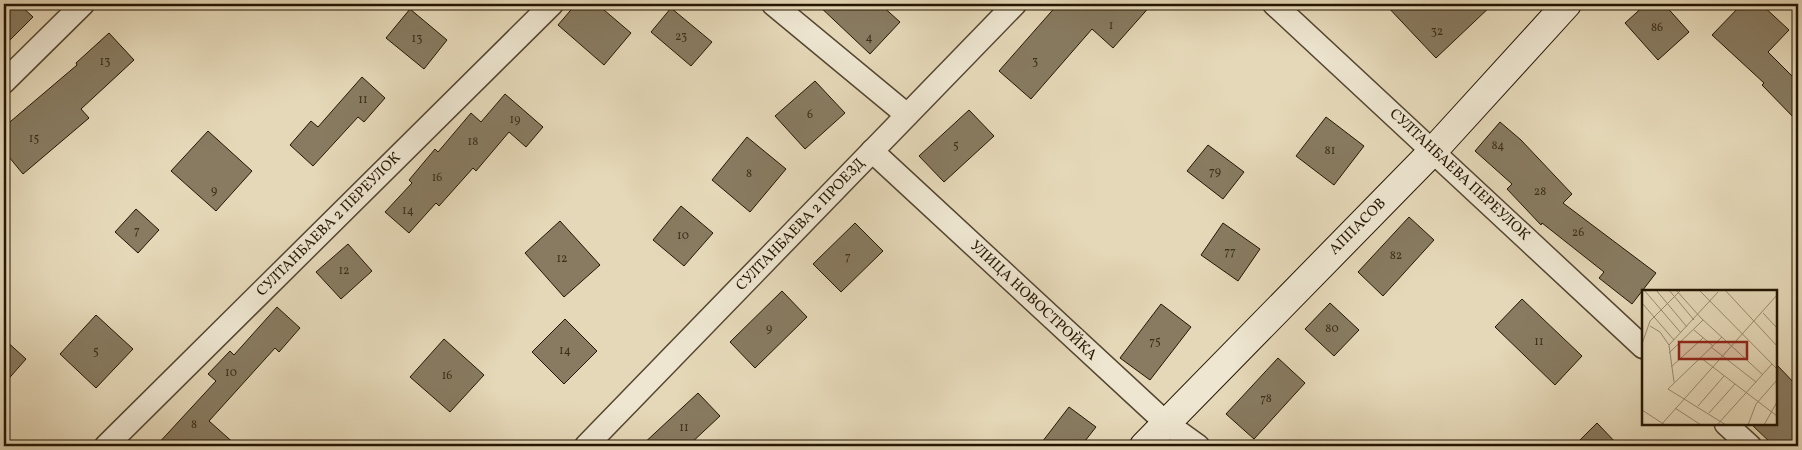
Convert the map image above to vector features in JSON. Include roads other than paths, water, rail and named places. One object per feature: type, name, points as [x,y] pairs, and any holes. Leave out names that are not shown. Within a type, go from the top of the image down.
[{"type":"street","points":[[4,82],[83,4]]},
{"type":"street","name":"СУЛТАНБАЕВА 2 ПЕРЕУЛОК","points":[[106,446],[552,4]]},
{"type":"street","points":[[773,4],[907,115]]},
{"type":"street","name":"СУЛТАНБАЕВА 2 ПРОЕЗД","points":[[594,444],[872,151],[1015,4]]},
{"type":"street","name":"СУЛТАНБАЕВА ПЕРЕУЛОК","points":[[1274,4],[1642,346]]},
{"type":"street","name":"АППАСОВ","points":[[1144,446],[1433,151],[1567,4]]},
{"type":"street","name":"УЛИЦА НОВОСТРОЙКА","points":[[872,151],[1166,423],[1198,446]]},
{"type":"street","points":[[1727,425],[1750,446]]}]
